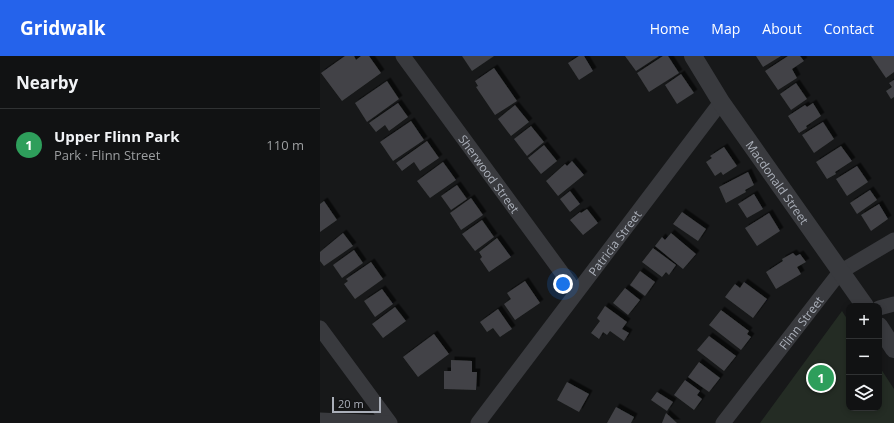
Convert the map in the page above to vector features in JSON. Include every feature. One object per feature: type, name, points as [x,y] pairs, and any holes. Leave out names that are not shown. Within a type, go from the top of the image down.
[{"type":"street","name":"Sherwood Street","points":[[403,56],[576,292]]},
{"type":"street","name":"Macdonald Street","points":[[693,56],[721,102],[863,303]]},
{"type":"street","name":"Patricia Street","points":[[478,423],[721,102]]},
{"type":"street","name":"Flinn Street","points":[[723,423],[840,272],[894,240]]},
{"type":"street","points":[[882,307],[894,304]]},
{"type":"street","points":[[320,328],[389,423]]},
{"type":"street","points":[[882,331],[894,349]]},
{"type":"street","points":[[320,420],[389,423]]},
{"type":"shaded area","points":[[842,311],[846,317],[846,411],[882,411],[882,371],[894,389],[894,423],[760,423]]},
{"type":"building","points":[[345,56],[354,56],[356,60],[361,56],[369,56],[381,73],[342,101],[321,73]]},
{"type":"building","points":[[462,56],[494,56],[472,71]]},
{"type":"building","points":[[579,56],[584,56],[593,71],[579,80],[568,63]]},
{"type":"building","points":[[625,56],[659,56],[636,71]]},
{"type":"building","points":[[663,56],[668,56],[679,73],[649,92],[637,73]]},
{"type":"building","points":[[756,56],[781,56],[763,67]]},
{"type":"building","points":[[788,56],[800,56],[804,61],[792,69],[797,78],[778,90],[765,71]]},
{"type":"building","points":[[871,56],[894,56],[894,72],[886,78]]},
{"type":"building","points":[[494,68],[517,101],[495,115],[476,87],[478,86],[475,81]]},
{"type":"building","points":[[681,74],[694,93],[677,104],[665,85]]},
{"type":"building","points":[[894,80],[894,97],[891,99],[886,91],[892,87],[889,83]]},
{"type":"building","points":[[387,81],[399,99],[367,122],[355,103]]},
{"type":"building","points":[[796,83],[807,99],[791,110],[780,94]]},
{"type":"building","points":[[398,103],[408,117],[389,131],[385,125],[376,132],[369,123]]},
{"type":"building","points":[[813,103],[821,116],[806,126],[807,128],[799,133],[788,116],[805,105],[807,107]]},
{"type":"building","points":[[515,105],[529,122],[511,136],[498,119]]},
{"type":"building","points":[[411,121],[424,140],[393,161],[380,142]]},
{"type":"building","points":[[823,122],[834,139],[814,153],[802,135]]},
{"type":"building","points":[[531,126],[544,142],[527,156],[514,139]]},
{"type":"building","points":[[427,141],[439,158],[420,171],[414,162],[402,171],[396,163]]},
{"type":"building","points":[[544,145],[557,161],[541,174],[528,158]]},
{"type":"building","points":[[841,146],[852,161],[835,172],[836,174],[827,179],[816,162]]},
{"type":"building","points":[[724,147],[737,166],[723,175],[721,172],[715,176],[706,162],[712,158],[710,156]]},
{"type":"building","points":[[572,161],[584,175],[558,196],[546,181],[565,164],[567,166]]},
{"type":"building","points":[[443,162],[456,180],[430,198],[417,181]]},
{"type":"building","points":[[857,166],[868,182],[847,196],[836,179]]},
{"type":"building","points":[[748,172],[754,185],[745,190],[746,192],[726,203],[719,187]]},
{"type":"building","points":[[457,185],[467,199],[451,210],[441,196]]},
{"type":"building","points":[[870,190],[877,200],[857,214],[850,203]]},
{"type":"building","points":[[570,191],[580,204],[570,212],[560,199]]},
{"type":"building","points":[[754,194],[763,209],[747,218],[738,204]]},
{"type":"building","points":[[471,198],[483,215],[461,230],[450,213]]},
{"type":"building","points":[[324,201],[337,220],[320,232],[320,204]]},
{"type":"building","points":[[879,204],[888,219],[871,231],[861,215]]},
{"type":"building","points":[[587,209],[598,223],[583,235],[570,220],[580,212],[581,213]]},
{"type":"building","points":[[682,212],[706,229],[698,241],[673,224]]},
{"type":"building","points":[[769,213],[780,231],[757,246],[745,228]]},
{"type":"building","points":[[482,220],[494,237],[475,251],[462,234]]},
{"type":"building","points":[[343,233],[353,246],[324,266],[320,261],[320,252]]},
{"type":"building","points":[[671,233],[696,254],[683,269],[655,246],[662,237],[665,240]]},
{"type":"building","points":[[497,238],[511,257],[489,272],[480,259],[482,257],[479,252]]},
{"type":"building","points":[[653,248],[676,265],[669,275],[666,272],[662,277],[642,262]]},
{"type":"building","points":[[354,250],[363,263],[342,278],[333,265]]},
{"type":"building","points":[[793,253],[796,256],[800,254],[806,262],[797,267],[801,274],[776,289],[766,272],[783,261],[782,259]]},
{"type":"building","points":[[371,262],[383,279],[355,299],[344,284],[348,281],[346,279]]},
{"type":"building","points":[[640,271],[655,282],[645,296],[630,285]]},
{"type":"building","points":[[525,281],[540,303],[515,320],[504,304],[511,299],[507,293]]},
{"type":"building","points":[[744,282],[767,299],[753,318],[725,297],[735,284],[740,288]]},
{"type":"building","points":[[625,288],[640,300],[628,315],[613,303]]},
{"type":"building","points":[[382,289],[393,304],[375,317],[364,301]]},
{"type":"building","points":[[605,306],[627,322],[622,329],[629,333],[624,341],[610,331],[607,335],[603,332],[599,339],[591,333],[600,321],[597,318]]},
{"type":"building","points":[[395,307],[406,321],[383,338],[372,324]]},
{"type":"building","points":[[498,309],[512,329],[500,337],[493,328],[487,332],[480,322]]},
{"type":"building","points":[[721,310],[749,331],[747,334],[751,337],[741,350],[709,325]]},
{"type":"building","points":[[434,334],[449,354],[418,377],[403,357]]},
{"type":"building","points":[[709,336],[736,356],[724,371],[697,350]]},
{"type":"building","points":[[451,360],[472,361],[472,372],[477,372],[476,390],[444,389],[444,371],[451,371]]},
{"type":"building","points":[[699,362],[720,378],[709,392],[688,377]]},
{"type":"building","points":[[685,380],[700,391],[697,395],[702,399],[694,410],[674,395]]},
{"type":"building","points":[[567,382],[589,394],[579,412],[557,400]]},
{"type":"building","points":[[657,392],[673,402],[667,411],[651,400]]},
{"type":"building","points":[[616,407],[634,417],[631,423],[607,423]]},
{"type":"building","points":[[666,413],[677,423],[662,423]]},
{"type":"place","name":"Upper Flinn Park","points":[[821,378]]}]
